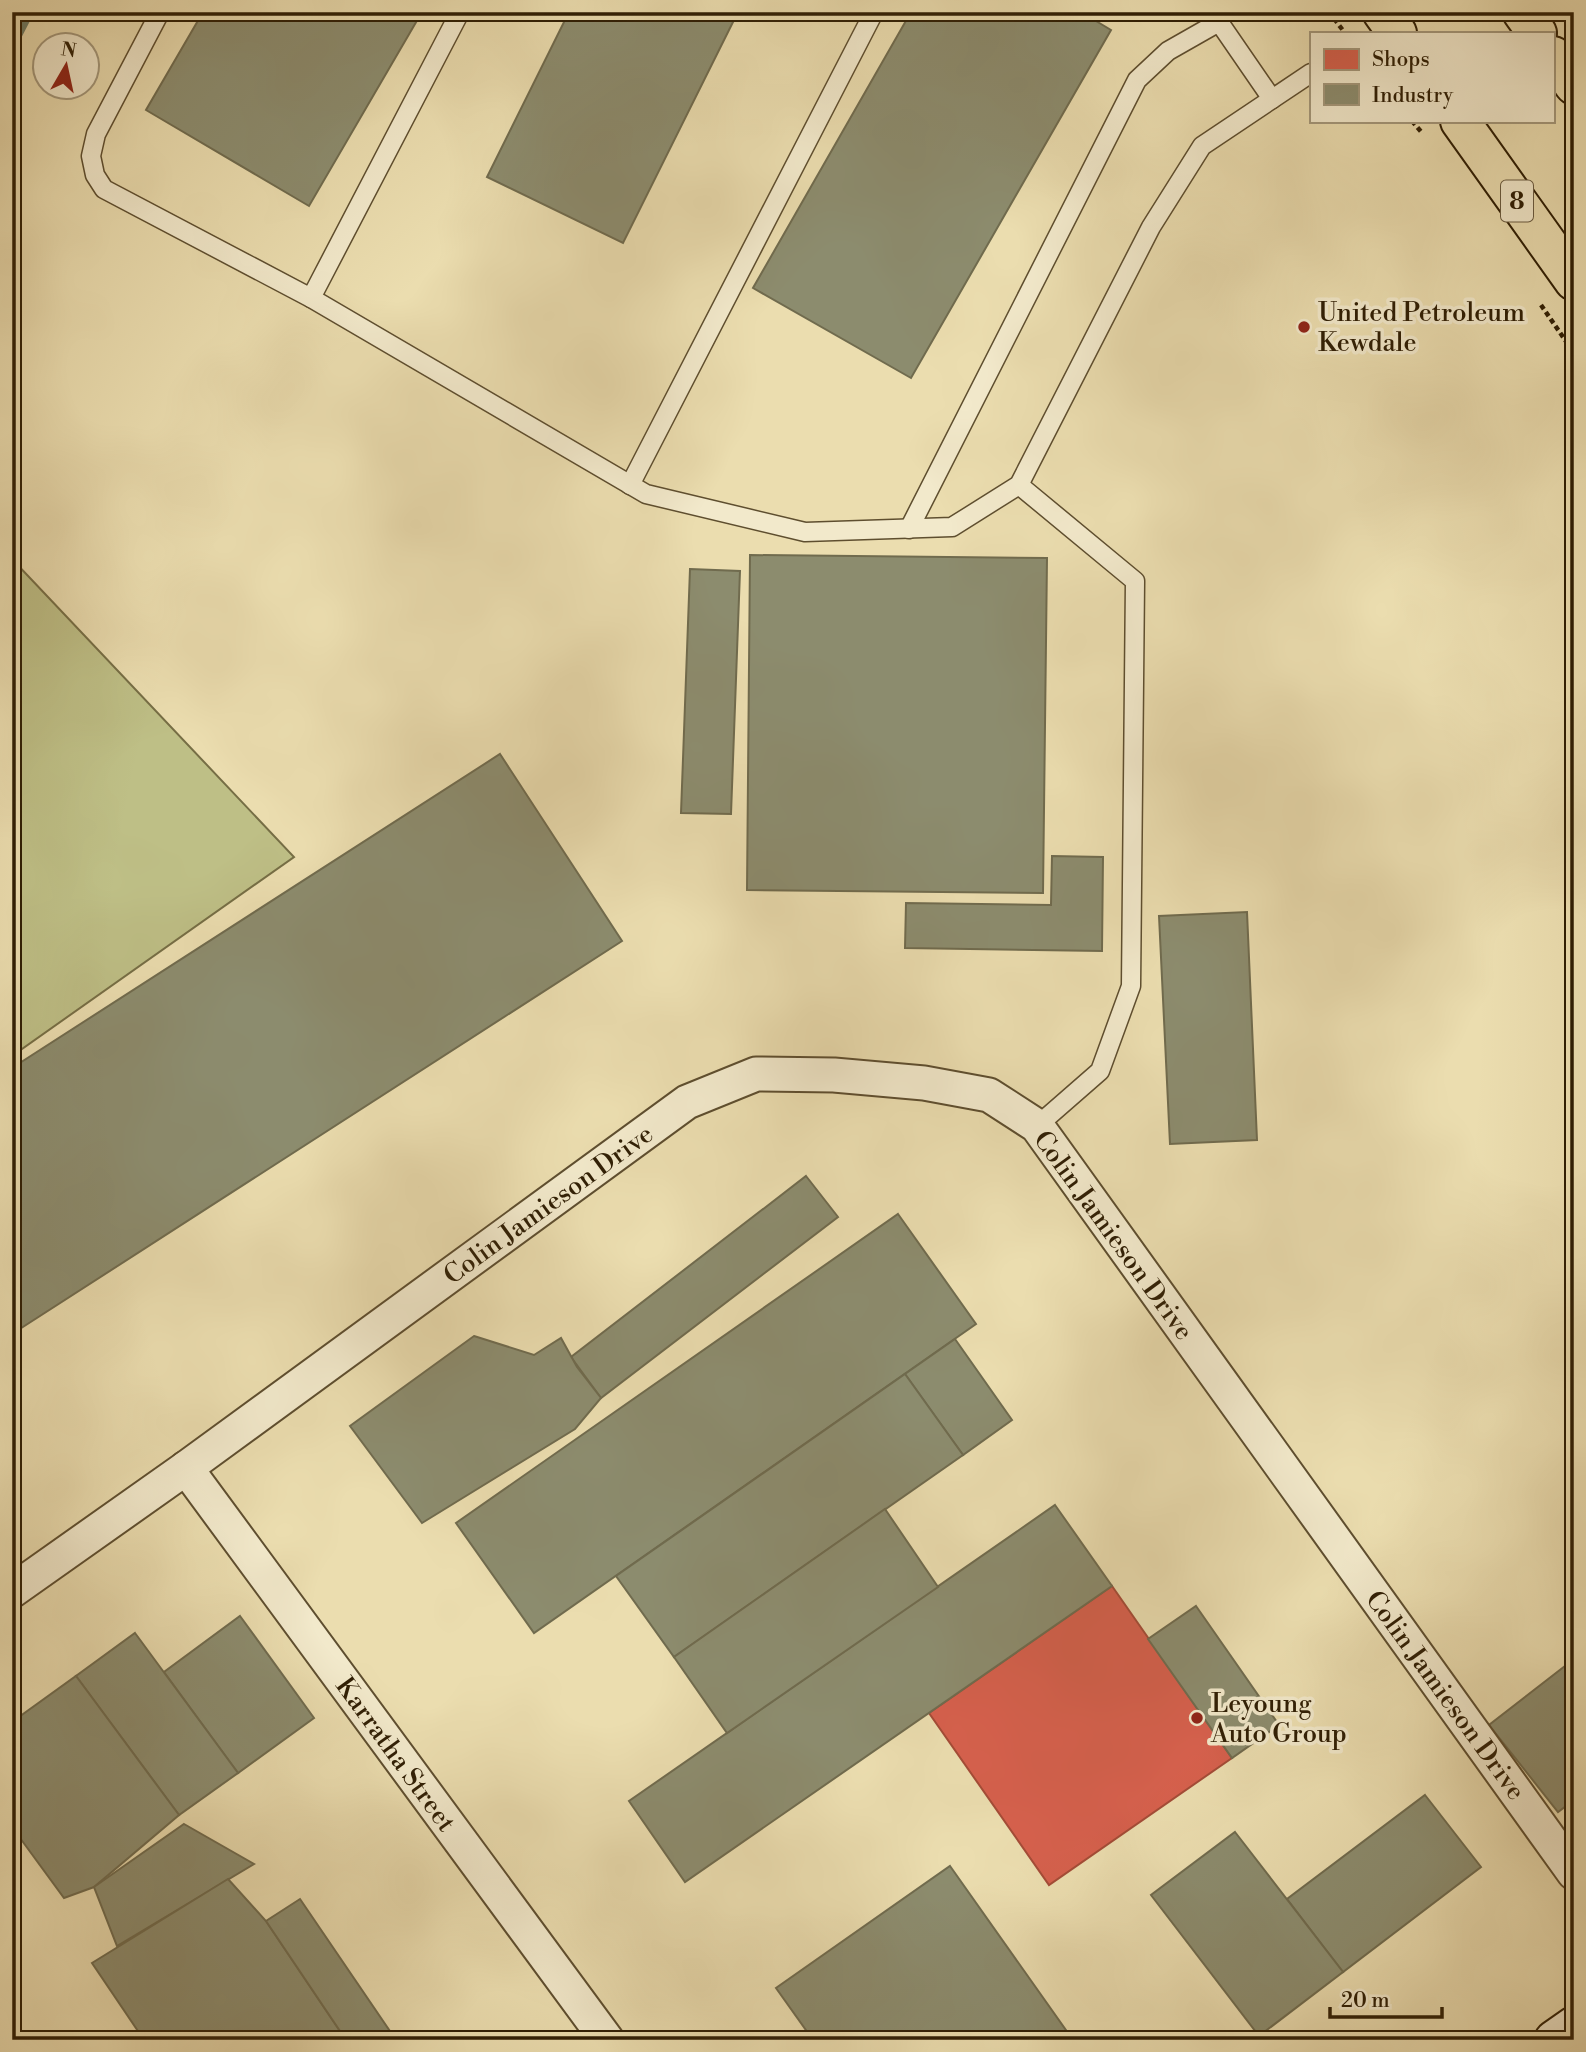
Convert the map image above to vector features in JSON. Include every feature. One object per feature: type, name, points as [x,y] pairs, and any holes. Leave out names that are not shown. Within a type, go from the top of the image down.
[{"type":"highway","points":[[1522,12],[1536,32]]},
{"type":"highway","points":[[1554,57],[1574,85]]},
{"type":"highway","name":"8","points":[[1461,122],[1574,281]]},
{"type":"main road","points":[[1554,2040],[1574,2026]]},
{"type":"street","name":"Colin Jamieson Drive","points":[[12,1591],[186,1468],[687,1102],[756,1074],[834,1075],[924,1083],[989,1096],[1037,1126],[1574,1873]]},
{"type":"street","name":"Karratha Street","points":[[186,1468],[607,2040]]},
{"type":"lane","points":[[160,12],[96,134],[91,156],[95,175],[104,188],[311,298],[646,494],[805,532],[952,527],[1019,485],[1151,227],[1202,146],[1310,74]]},
{"type":"lane","points":[[311,298],[460,12]]},
{"type":"lane","points":[[630,485],[874,12]]},
{"type":"lane","points":[[909,529],[1137,80],[1168,51],[1216,17],[1272,99]]},
{"type":"lane","points":[[1019,485],[1135,581],[1131,986],[1100,1071],[1037,1126]]},
{"type":"path","points":[[1329,12],[1344,32]]},
{"type":"green space","points":[[12,559],[294,857],[12,1056]]},
{"type":"building: Shops","points":[[1112,1586],[1232,1758],[1049,1885],[929,1713]]},
{"type":"building: Industry","points":[[203,12],[422,12],[309,206],[146,110]]},
{"type":"building: Industry","points":[[569,12],[738,12],[623,243],[487,177]]},
{"type":"building: Industry","points":[[911,12],[1081,12],[1111,30],[911,378],[753,288]]},
{"type":"building: Industry","points":[[750,555],[1047,558],[1043,893],[747,890]]},
{"type":"building: Industry","points":[[690,569],[740,571],[731,814],[681,813]]},
{"type":"building: Industry","points":[[500,754],[622,941],[12,1334],[12,1068]]},
{"type":"building: Industry","points":[[1052,856],[1103,857],[1102,951],[905,948],[906,903],[1051,905]]},
{"type":"building: Industry","points":[[1247,912],[1257,1140],[1170,1144],[1159,916]]},
{"type":"building: Industry","points":[[806,1176],[838,1217],[601,1398],[571,1357]]},
{"type":"building: Industry","points":[[898,1214],[976,1324],[534,1633],[456,1523]]},
{"type":"building: Industry","points":[[474,1336],[534,1355],[561,1338],[577,1367],[601,1398],[575,1429],[422,1523],[350,1426]]},
{"type":"building: Industry","points":[[955,1339],[1012,1420],[963,1455],[905,1374]]},
{"type":"building: Industry","points":[[905,1374],[963,1455],[674,1657],[616,1576]]},
{"type":"building: Industry","points":[[1055,1505],[1112,1586],[685,1882],[629,1801]]},
{"type":"building: Industry","points":[[885,1509],[938,1587],[727,1733],[674,1657]]},
{"type":"building: Industry","points":[[1196,1606],[1279,1725],[1232,1758],[1148,1639]]},
{"type":"building: Industry","points":[[240,1616],[314,1718],[238,1773],[164,1672]]},
{"type":"building: Industry","points":[[135,1633],[238,1773],[179,1815],[76,1676]]},
{"type":"building: Industry","points":[[1574,1659],[1574,1800],[1558,1812],[1489,1725]]},
{"type":"building: Industry","points":[[76,1676],[179,1815],[94,1887],[64,1898],[12,1827],[12,1722]]},
{"type":"building: Industry","points":[[1425,1795],[1481,1867],[1343,1972],[1287,1899]]},
{"type":"building: Industry","points":[[184,1824],[254,1864],[117,1946],[94,1887]]},
{"type":"building: Industry","points":[[1235,1832],[1343,1972],[1259,2036],[1151,1895]]},
{"type":"building: Industry","points":[[950,1866],[1073,2040],[813,2040],[776,1988]]},
{"type":"building: Industry","points":[[228,1879],[266,1921],[346,2040],[144,2040],[92,1963]]},
{"type":"building: Industry","points":[[300,1899],[396,2040],[346,2040],[266,1921]]},
{"type":"waterway","points":[[12,45],[29,12]]},
{"type":"place","name":"United Petroleum Kewdale","points":[[1304,327]]},
{"type":"place","name":"Leyoung Auto Group","points":[[1197,1718]]}]
